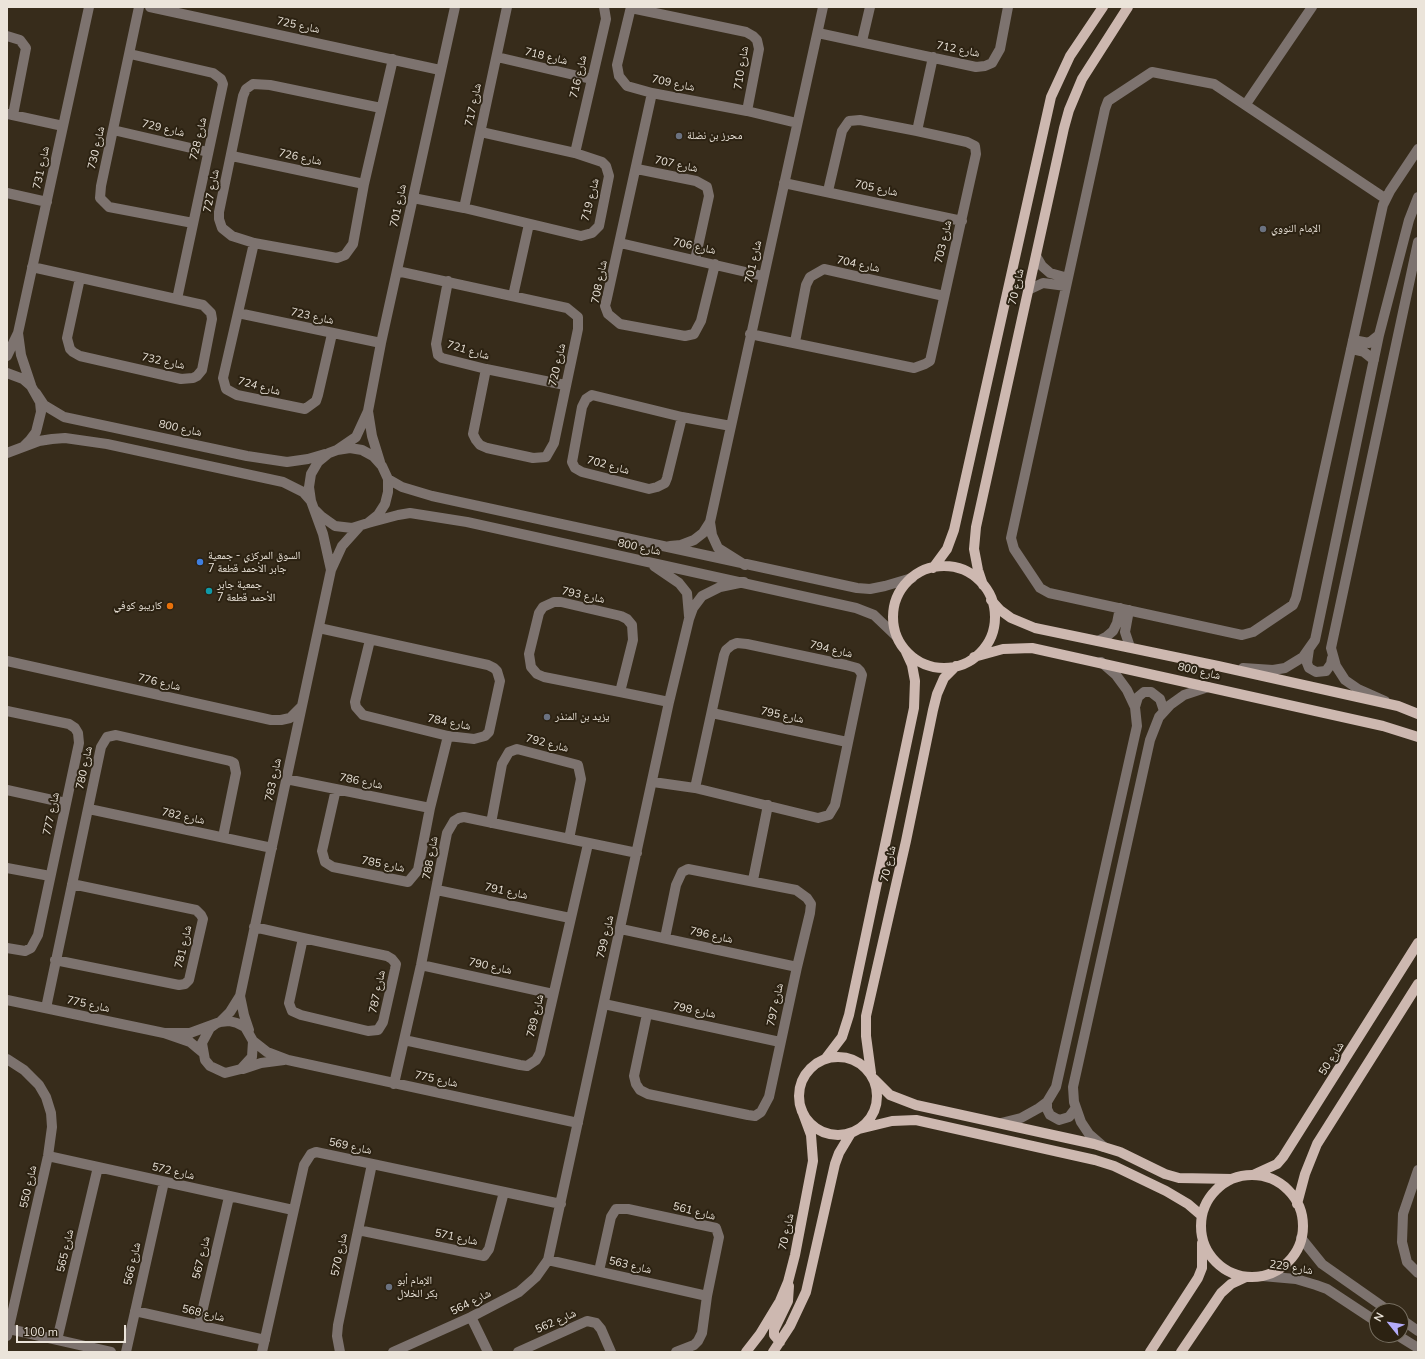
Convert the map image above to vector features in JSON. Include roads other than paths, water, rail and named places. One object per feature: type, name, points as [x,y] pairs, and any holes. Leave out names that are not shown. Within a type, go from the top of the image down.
[{"type":"main road","name":"شارع 70","points":[[933,568],[947,549],[954,530],[1050,97],[1070,56],[1103,7]]},
{"type":"main road","name":"شارع 70","points":[[983,585],[974,549],[976,527],[1069,110],[1082,79],[1128,7]]},
{"type":"main road","points":[[933,568],[957,568],[972,575],[983,585],[991,600],[994,616],[992,631],[988,641],[974,658],[956,666],[945,668],[929,666],[915,659],[906,652],[896,636],[893,615],[898,594],[912,578],[933,568]]},
{"type":"main road","name":"شارع 800","points":[[991,600],[1000,610],[1021,623],[1398,706],[1418,714]]},
{"type":"main road","name":"شارع 800","points":[[974,658],[1003,649],[1032,648],[1101,662],[1383,726],[1418,737]]},
{"type":"main road","name":"شارع 70","points":[[826,1058],[842,1037],[848,1015],[914,708],[915,681],[912,665],[906,652]]},
{"type":"main road","name":"شارع 70","points":[[872,1076],[866,1036],[866,1016],[906,841],[933,710],[944,678],[956,666]]},
{"type":"main road","name":"شارع 50","points":[[1253,1175],[1276,1164],[1283,1158],[1418,943]]},
{"type":"main road","points":[[1297,1204],[1305,1174],[1317,1144],[1418,984]]},
{"type":"main road","points":[[1201,1231],[1206,1248],[1216,1262],[1230,1272],[1246,1277],[1262,1276],[1279,1268],[1293,1255],[1301,1238],[1302,1221],[1293,1196],[1279,1183],[1262,1176],[1253,1175],[1232,1179],[1179,1178],[1165,1174],[1120,1152],[906,1102],[890,1094],[856,1060],[846,1057],[826,1058],[811,1067],[801,1082],[799,1099],[801,1108],[810,1123],[825,1133],[838,1135],[892,1121],[916,1120],[1095,1160],[1114,1166],[1166,1191],[1188,1204],[1202,1216]]},
{"type":"main road","points":[[773,1352],[797,1312],[806,1292],[835,1164],[839,1153],[855,1131],[868,1122],[874,1112],[877,1101],[877,1090],[872,1076]]},
{"type":"main road","name":"شارع 70","points":[[746,1352],[760,1334],[780,1301],[788,1282],[796,1248],[813,1161],[811,1135],[801,1108]]},
{"type":"main road","points":[[1150,1352],[1198,1278],[1202,1268],[1202,1216],[1212,1194],[1232,1179]]},
{"type":"main road","points":[[1181,1352],[1221,1293],[1231,1284],[1246,1277]]},
{"type":"main road","points":[[780,1342],[773,1332],[788,1301],[788,1282]]},
{"type":"street","name":"شارع 731","points":[[7,356],[18,333],[89,7]]},
{"type":"street","name":"شارع 730","points":[[139,7],[100,193],[104,204],[109,207],[193,223]]},
{"type":"street","name":"شارع 725","points":[[150,7],[440,70]]},
{"type":"street","name":"شارع 701","points":[[333,451],[356,436],[368,411],[381,343],[455,7]]},
{"type":"street","name":"شارع 717","points":[[464,208],[507,7]]},
{"type":"street","name":"شارع 716","points":[[575,153],[606,18],[604,7]]},
{"type":"street","name":"شارع 701","points":[[661,547],[681,545],[694,540],[703,533],[710,522],[750,334],[823,7]]},
{"type":"street","points":[[862,41],[870,7]]},
{"type":"street","name":"شارع 712","points":[[818,33],[862,41],[976,67],[985,66],[992,63],[1000,50],[1008,7]]},
{"type":"street","points":[[1246,104],[1312,7]]},
{"type":"street","name":"شارع 709","points":[[631,8],[617,58],[619,76],[627,86],[797,123]]},
{"type":"street","name":"شارع 710","points":[[631,8],[746,32],[753,36],[757,40],[760,49],[747,111]]},
{"type":"street","points":[[7,36],[20,40],[26,48],[10,114],[63,126]]},
{"type":"street","name":"شارع 728","points":[[130,54],[213,73],[221,78],[222,89],[177,299]]},
{"type":"street","points":[[917,131],[933,57]]},
{"type":"street","name":"شارع 718","points":[[497,58],[591,79]]},
{"type":"street","name":"شارع 727","points":[[381,108],[270,85],[253,84],[246,89],[243,96],[218,219],[222,228],[227,232],[254,243],[337,258],[345,255],[353,244],[364,184],[393,59]]},
{"type":"street","points":[[1386,199],[1214,84],[1158,72],[1148,73],[1110,98],[1105,110],[1011,542],[1037,584],[1043,590],[1124,610],[1242,635],[1253,632],[1293,605],[1296,598],[1386,199],[1418,149]]},
{"type":"street","name":"شارع 708","points":[[652,92],[637,169],[606,306],[608,314],[620,324],[685,336],[694,334],[701,321],[715,264]]},
{"type":"street","name":"شارع 703","points":[[750,334],[795,342],[914,368],[930,361],[976,154],[974,146],[967,142],[917,131],[860,120],[848,121],[842,131],[828,191]]},
{"type":"street","name":"شارع 729","points":[[113,130],[208,152]]},
{"type":"street","name":"شارع 719","points":[[413,198],[464,208],[582,236],[592,233],[599,226],[609,176],[609,170],[602,162],[575,153],[480,132]]},
{"type":"street","name":"شارع 726","points":[[232,156],[364,184]]},
{"type":"street","name":"شارع 707","points":[[637,169],[696,180],[707,187],[709,196],[695,260]]},
{"type":"street","name":"شارع 705","points":[[784,183],[828,191],[962,221]]},
{"type":"street","points":[[7,193],[47,202]]},
{"type":"street","points":[[1218,666],[1273,670],[1286,668],[1303,657],[1315,640],[1379,336],[1409,220],[1418,197]]},
{"type":"street","points":[[513,296],[529,224]]},
{"type":"street","points":[[1309,649],[1308,663],[1310,668],[1316,672],[1326,671],[1331,664],[1332,639],[1418,242]]},
{"type":"street","name":"شارع 724","points":[[254,243],[223,378],[226,389],[237,395],[304,410],[316,402],[332,334]]},
{"type":"street","name":"شارع 706","points":[[620,243],[763,276]]},
{"type":"street","points":[[1036,256],[1042,266],[1050,274],[1067,282]]},
{"type":"street","name":"شارع 732","points":[[32,267],[203,305],[211,314],[212,319],[202,370],[197,376],[187,379],[80,356],[70,349],[67,338],[80,278]]},
{"type":"street","name":"شارع 704","points":[[795,342],[806,285],[810,277],[816,272],[824,270],[944,296]]},
{"type":"street","name":"شارع 720","points":[[397,271],[567,308],[578,317],[578,329],[554,443],[546,457],[533,458],[487,448],[480,445],[476,440],[473,434],[486,369]]},
{"type":"street","name":"شارع 721","points":[[448,281],[436,350],[442,358],[486,369],[565,385]]},
{"type":"street","points":[[1028,290],[1043,283],[1067,282]]},
{"type":"street","name":"شارع 723","points":[[238,313],[332,334],[381,343]]},
{"type":"street","name":"شارع 731","points":[[13,451],[36,432],[40,422],[41,412],[21,354],[18,333]]},
{"type":"street","points":[[1352,345],[1369,343],[1379,336]]},
{"type":"street","points":[[1352,345],[1374,360]]},
{"type":"street","points":[[7,373],[23,379],[34,390]]},
{"type":"street","name":"شارع 800","points":[[34,390],[44,405],[64,416],[248,456],[287,462],[308,459],[333,451]]},
{"type":"street","name":"شارع 702","points":[[682,417],[667,478],[665,483],[657,487],[650,489],[582,472],[575,468],[572,462],[582,407],[586,399],[592,396],[682,417],[731,426]]},
{"type":"street","name":"شارع 701","points":[[368,411],[372,436],[382,466]]},
{"type":"street","points":[[13,451],[39,440],[58,438],[107,444],[283,482],[303,492],[321,516],[335,526],[352,528],[364,524],[378,515],[385,504],[388,492],[388,479],[382,466],[373,456],[362,450],[350,448],[333,451],[318,462],[311,474],[309,487],[313,505]]},
{"type":"street","name":"شارع 800","points":[[388,479],[402,487],[432,496],[661,547],[857,588],[870,589],[912,578]]},
{"type":"street","name":"شارع 783","points":[[313,505],[323,534],[331,570]]},
{"type":"street","name":"شارع 800","points":[[364,524],[398,515],[430,515],[467,522],[744,582],[861,610],[880,620],[896,636]]},
{"type":"street","name":"شارع 701","points":[[710,522],[712,535],[718,548],[745,565]]},
{"type":"street","name":"شارع 783","points":[[219,1023],[230,1012],[240,996],[331,570],[342,546],[364,524]]},
{"type":"street","name":"شارع 799","points":[[649,562],[679,583],[687,593],[689,599],[689,619]]},
{"type":"street","name":"شارع 799","points":[[548,1260],[653,782],[669,702],[689,619],[693,608],[702,596],[720,587],[744,582]]},
{"type":"street","name":"شارع 793","points":[[620,692],[633,640],[632,625],[627,619],[560,602],[554,602],[543,607],[539,614],[529,654],[531,667],[537,674],[544,677],[669,702]]},
{"type":"street","points":[[1098,641],[1113,631],[1124,610]]},
{"type":"street","points":[[1124,610],[1125,632],[1130,647]]},
{"type":"street","name":"شارع 784","points":[[319,628],[488,665],[497,671],[500,681],[489,732],[485,736],[478,739],[448,736],[369,718],[359,711],[355,702],[370,640]]},
{"type":"street","name":"شارع 794","points":[[653,782],[695,788],[818,818],[829,815],[835,805],[862,675],[856,668],[846,665],[737,643],[726,650],[695,788]]},
{"type":"street","points":[[1332,658],[1340,672],[1351,685],[1398,706]]},
{"type":"street","name":"شارع 776","points":[[7,661],[271,720],[290,718],[302,706]]},
{"type":"street","points":[[1001,1123],[1026,1116],[1047,1102],[1054,1092],[1058,1081],[1137,726],[1134,707],[1124,684],[1101,662]]},
{"type":"street","points":[[1105,1148],[1089,1134],[1081,1122],[1076,1109],[1073,1087],[1150,740],[1155,724],[1164,711],[1184,695],[1208,687]]},
{"type":"street","points":[[1134,707],[1138,697],[1144,692],[1151,692],[1160,699],[1164,711]]},
{"type":"street","name":"شارع 777","points":[[7,711],[69,724],[75,728],[78,733],[78,749],[35,943],[31,948],[25,951],[7,948]]},
{"type":"street","name":"شارع 795","points":[[712,713],[847,742]]},
{"type":"street","name":"شارع 780","points":[[46,1008],[101,747],[107,737],[116,735],[224,759],[234,763],[236,773],[223,838]]},
{"type":"street","name":"شارع 785","points":[[336,789],[322,851],[325,862],[333,867],[403,882],[411,879],[418,870],[430,808],[448,736]]},
{"type":"street","name":"شارع 792","points":[[491,823],[502,764],[509,752],[517,749],[578,765],[581,779],[569,839]]},
{"type":"street","name":"شارع 786","points":[[286,779],[430,808]]},
{"type":"street","points":[[7,790],[66,803]]},
{"type":"street","points":[[752,880],[768,805]]},
{"type":"street","name":"شارع 782","points":[[89,809],[272,848]]},
{"type":"street","name":"شارع 788","points":[[394,1084],[437,890],[447,833],[454,821],[464,817],[637,853]]},
{"type":"street","name":"شارع 789","points":[[404,1040],[527,1066],[536,1060],[540,1053],[588,844]]},
{"type":"street","points":[[7,868],[50,876]]},
{"type":"street","name":"شارع 797","points":[[647,1014],[634,1076],[636,1084],[640,1090],[648,1094],[755,1116],[766,1106],[810,913],[811,904],[808,898],[796,890],[752,880],[688,869],[682,872],[676,885],[665,938]]},
{"type":"street","name":"شارع 781","points":[[55,960],[178,985],[184,984],[189,980],[203,919],[196,910],[72,884]]},
{"type":"street","name":"شارع 791","points":[[437,890],[570,918]]},
{"type":"street","name":"شارع 787","points":[[254,927],[387,956],[392,959],[396,964],[383,1022],[378,1030],[368,1031],[301,1015],[292,1011],[289,1003],[303,938]]},
{"type":"street","name":"شارع 796","points":[[621,929],[797,967]]},
{"type":"street","name":"شارع 790","points":[[421,965],[553,994]]},
{"type":"street","name":"شارع 783","points":[[240,996],[244,1015],[252,1037]]},
{"type":"street","name":"شارع 775","points":[[7,1000],[164,1033],[190,1042],[202,1052]]},
{"type":"street","name":"شارع 798","points":[[604,1004],[780,1042]]},
{"type":"street","points":[[229,1021],[237,1023],[245,1027],[252,1037],[252,1057],[242,1069],[225,1073],[217,1071],[210,1066],[202,1052],[202,1043],[205,1035],[210,1028],[219,1023],[229,1021]]},
{"type":"street","name":"شارع 775","points":[[164,1033],[190,1033],[219,1023]]},
{"type":"street","name":"شارع 775","points":[[252,1037],[267,1052],[288,1060],[578,1124]]},
{"type":"street","name":"شارع 550","points":[[7,1059],[24,1070],[39,1085],[46,1097],[51,1113],[52,1126],[48,1156],[8,1332]]},
{"type":"street","name":"شارع 775","points":[[242,1069],[261,1063],[288,1060]]},
{"type":"street","points":[[1047,1102],[1048,1112],[1052,1117],[1059,1120],[1069,1117],[1076,1109]]},
{"type":"street","name":"شارع 569","points":[[262,1352],[304,1164],[311,1154],[316,1152],[561,1204]]},
{"type":"street","name":"شارع 572","points":[[48,1156],[293,1210]]},
{"type":"street","name":"شارع 570","points":[[340,1352],[337,1336],[338,1325],[372,1164]]},
{"type":"street","name":"شارع 565","points":[[57,1340],[98,1167]]},
{"type":"street","points":[[1417,1175],[1403,1214],[1402,1242],[1407,1262],[1418,1273]]},
{"type":"street","name":"شارع 566","points":[[126,1352],[164,1182]]},
{"type":"street","name":"شارع 571","points":[[358,1230],[484,1256],[490,1250],[504,1192]]},
{"type":"street","name":"شارع 567","points":[[198,1325],[229,1197]]},
{"type":"street","name":"شارع 561","points":[[599,1271],[611,1217],[616,1209],[628,1209],[712,1227],[718,1230],[719,1237],[700,1338],[694,1345],[676,1352]]},
{"type":"street","name":"شارع 229","points":[[1301,1238],[1322,1264],[1378,1303]]},
{"type":"street","name":"شارع 563","points":[[548,1260],[707,1296]]},
{"type":"street","name":"شارع 564","points":[[393,1352],[412,1348],[471,1318],[526,1286],[548,1260]]},
{"type":"street","name":"شارع 229","points":[[1262,1276],[1296,1279],[1316,1285],[1327,1290],[1369,1317]]},
{"type":"street","name":"شارع 568","points":[[135,1311],[265,1340]]},
{"type":"street","points":[[471,1318],[488,1352]]},
{"type":"street","name":"شارع 562","points":[[518,1352],[587,1321],[596,1323],[601,1329],[611,1352]]},
{"type":"street","points":[[1409,1325],[1418,1331]]},
{"type":"street","points":[[8,1332],[57,1340],[111,1352]]},
{"type":"street","points":[[1409,1342],[1418,1348]]},
{"type":"place","name":"محرز بن نضلة","points":[[679,136]]},
{"type":"place","name":"الإمام النووي","points":[[1263,229]]},
{"type":"place","name":"السوق المركزي - جمعية جابر الأحمد قطعة 7","points":[[200,562]]},
{"type":"place","name":"جمعية جابر الأحمد قطعة 7","points":[[209,591]]},
{"type":"place","name":"كاريبو كوفي","points":[[170,606]]},
{"type":"place","name":"يزيد بن المنذر","points":[[547,717]]},
{"type":"place","name":"الإمام أبو بكر الخلال","points":[[389,1287]]}]
